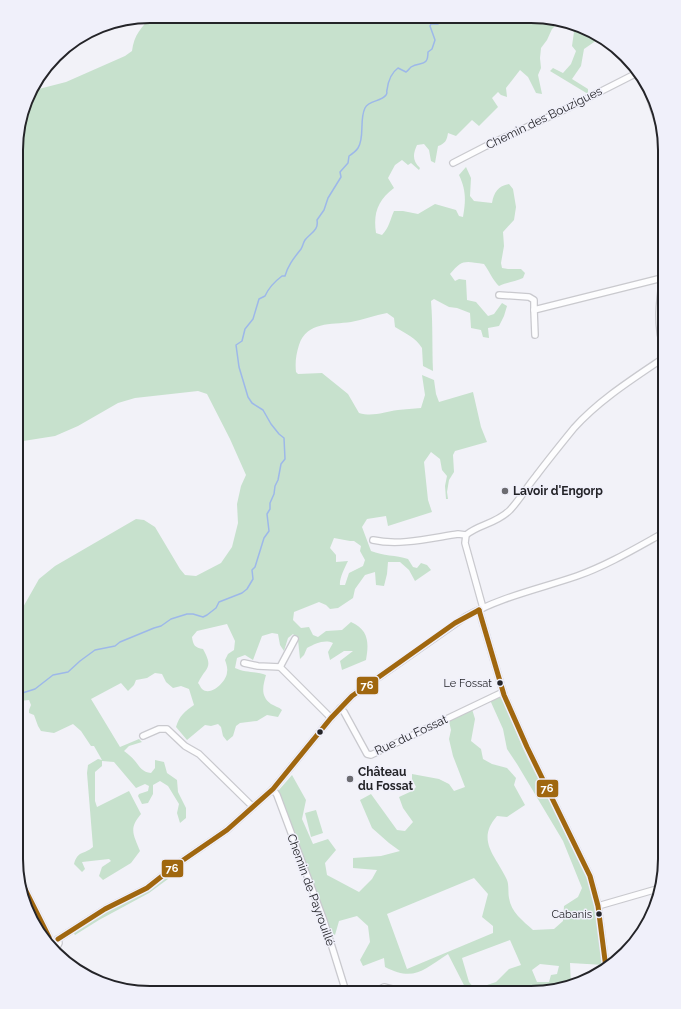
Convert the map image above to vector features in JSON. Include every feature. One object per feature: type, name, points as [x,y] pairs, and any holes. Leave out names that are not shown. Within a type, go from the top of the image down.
[{"type":"street","name":"Chemin des Bouzigues","points":[[454,163],[486,146],[634,75]]},
{"type":"street","points":[[534,310],[658,279]]},
{"type":"street","points":[[499,295],[529,297],[534,300],[535,335]]},
{"type":"street","points":[[373,540],[382,542],[404,541],[458,534],[466,535],[504,516],[576,427],[616,391],[658,362]]},
{"type":"street","points":[[466,535],[466,543],[481,609],[503,692],[527,746],[590,876],[598,906],[605,962]]},
{"type":"street","points":[[58,939],[105,909],[147,888],[176,865],[227,830],[273,788],[331,718],[352,696],[465,617],[525,591],[587,572],[625,554],[658,536]]},
{"type":"street","points":[[280,667],[295,638]]},
{"type":"street","points":[[244,663],[258,666],[280,667],[331,718]]},
{"type":"street","name":"Rue du Fossat","points":[[340,708],[344,712],[367,754],[371,755],[503,692]]},
{"type":"street","points":[[143,736],[158,729],[167,729],[184,746],[199,754],[253,807]]},
{"type":"street","name":"Chemin de Payrouillé","points":[[273,788],[277,795],[324,921],[344,986]]},
{"type":"street","points":[[598,906],[654,890]]},
{"type":"street","points":[[30,899],[45,932]]},
{"type":"street","points":[[50,937],[54,936],[58,939]]},
{"type":"street","points":[[58,939],[58,946]]},
{"type":"green space","points":[[146,23],[150,23],[531,23],[556,25],[541,48],[541,68],[538,75],[542,94],[536,93],[528,77],[520,70],[506,88],[507,97],[498,92],[492,98],[498,107],[479,126],[472,120],[456,136],[448,133],[445,141],[438,146],[435,163],[431,161],[429,150],[424,144],[417,145],[415,151],[414,160],[420,168],[419,170],[411,163],[408,165],[402,160],[395,165],[388,178],[394,188],[380,202],[376,213],[376,233],[382,235],[388,227],[394,211],[418,214],[435,204],[456,210],[459,216],[463,217],[465,195],[459,175],[466,167],[471,178],[470,196],[474,201],[492,203],[495,193],[499,188],[509,184],[513,189],[516,207],[514,220],[503,232],[504,246],[501,263],[502,268],[521,269],[525,273],[523,278],[499,286],[484,264],[468,262],[461,263],[450,274],[455,281],[459,279],[466,280],[467,300],[476,302],[488,316],[494,314],[502,303],[507,306],[499,326],[488,328],[489,338],[483,337],[481,330],[471,328],[470,313],[457,308],[449,307],[434,299],[431,301],[433,371],[423,366],[422,348],[420,344],[395,327],[394,318],[387,313],[356,321],[328,324],[314,328],[303,337],[297,352],[296,372],[298,374],[322,373],[348,394],[359,413],[374,414],[421,408],[425,395],[422,375],[434,380],[439,402],[473,392],[481,427],[487,442],[455,451],[453,455],[454,472],[449,480],[447,492],[448,499],[446,499],[445,486],[447,476],[442,470],[440,459],[431,452],[424,462],[428,500],[432,512],[388,526],[386,516],[367,519],[362,527],[371,551],[408,559],[413,567],[417,568],[421,563],[427,565],[431,570],[415,581],[409,570],[400,562],[388,562],[384,586],[376,585],[375,572],[365,575],[355,589],[353,598],[338,608],[330,609],[326,605],[319,602],[294,612],[293,620],[301,628],[309,627],[313,635],[318,637],[326,631],[342,630],[351,622],[361,629],[367,643],[366,660],[342,670],[340,661],[353,651],[344,651],[330,660],[328,652],[333,643],[323,642],[307,648],[304,655],[300,659],[298,640],[293,634],[288,638],[284,651],[280,645],[278,634],[272,633],[262,636],[253,660],[245,655],[237,658],[235,668],[266,675],[263,687],[265,698],[271,704],[282,710],[278,717],[267,715],[257,721],[240,723],[236,726],[233,736],[227,741],[223,736],[221,727],[218,724],[211,726],[205,725],[187,740],[176,727],[183,714],[194,705],[189,689],[181,686],[173,688],[166,682],[162,674],[155,673],[147,678],[136,680],[134,685],[128,691],[121,683],[91,699],[120,747],[139,739],[142,742],[129,746],[124,751],[133,758],[145,772],[151,773],[155,768],[155,760],[164,762],[167,773],[177,780],[178,792],[186,808],[186,818],[180,823],[177,813],[179,804],[168,786],[160,781],[153,785],[153,794],[148,803],[142,804],[138,796],[139,794],[148,791],[149,786],[145,784],[136,788],[114,762],[102,761],[102,766],[95,772],[95,801],[97,807],[129,791],[141,814],[133,828],[134,836],[140,851],[131,863],[103,880],[99,876],[102,867],[111,861],[109,859],[82,862],[85,869],[82,872],[74,864],[79,855],[93,847],[87,773],[88,765],[98,759],[102,760],[94,746],[91,746],[81,731],[73,724],[54,733],[41,731],[34,715],[29,713],[31,705],[29,700],[23,701],[23,607],[39,579],[55,566],[136,519],[144,520],[155,527],[185,575],[196,576],[221,563],[232,547],[238,523],[237,504],[241,486],[246,475],[230,439],[207,394],[198,391],[135,398],[118,403],[78,426],[55,436],[23,441],[23,150],[27,117],[39,89],[66,82],[125,56],[132,51],[134,40]],"holes":[[[334,538],[354,541],[361,546],[360,551],[365,560],[363,566],[349,573],[345,585],[340,585],[342,573],[348,561],[336,562],[336,555],[330,548]],[[227,624],[235,641],[234,650],[228,654],[225,660],[227,669],[224,680],[214,690],[206,691],[202,689],[198,683],[208,667],[208,660],[203,649],[195,646],[192,637],[197,631]]]},
{"type":"green space","points":[[571,30],[596,41],[584,49],[581,66],[572,79],[588,89],[588,94],[550,71],[553,68],[563,73],[571,64],[576,51],[572,46],[574,32]]},
{"type":"green space","points":[[503,697],[524,751],[561,820],[583,866],[595,902],[604,963],[602,965],[570,963],[571,979],[564,982],[531,986],[484,986],[496,982],[509,969],[521,965],[510,940],[462,958],[469,982],[472,986],[464,986],[448,954],[425,969],[411,974],[404,974],[385,967],[384,958],[363,966],[360,960],[370,942],[368,926],[357,916],[339,921],[335,935],[330,932],[278,791],[292,775],[306,800],[302,819],[313,844],[328,839],[336,850],[325,863],[327,875],[359,892],[372,879],[377,870],[353,868],[353,858],[381,856],[400,851],[372,828],[360,800],[371,794],[397,830],[405,831],[413,822],[403,808],[399,797],[412,791],[416,787],[412,779],[412,774],[439,779],[449,784],[454,791],[465,787],[453,756],[449,739],[451,730],[449,721],[472,709],[475,719],[471,741],[481,749],[483,759],[492,764],[507,768],[516,778],[514,785],[525,805],[507,817],[497,816],[488,833],[490,849],[507,880],[510,903],[518,916],[533,930],[554,929],[563,921],[564,906],[578,897],[582,888],[563,841],[507,749],[503,729],[490,700]],"holes":[[[474,878],[488,894],[482,917],[493,926],[493,933],[407,969],[387,914]],[[540,964],[559,966],[557,974],[551,975],[549,982],[537,982],[532,970]]]},
{"type":"green space","points":[[316,810],[323,833],[311,837],[305,813]]},
{"type":"green space","points":[[172,871],[168,879],[149,893],[75,935],[73,932],[101,914],[143,893]]},
{"type":"waterway","points":[[23,693],[35,689],[53,675],[68,672],[95,650],[115,646],[120,642],[161,626],[171,619],[187,614],[203,617],[216,608],[219,602],[242,593],[247,589],[253,579],[252,570],[255,567],[264,538],[269,531],[267,514],[270,509],[270,503],[278,480],[281,464],[285,459],[284,438],[271,424],[263,410],[252,403],[248,397],[239,367],[236,345],[242,341],[245,329],[253,319],[259,299],[265,296],[270,287],[277,280],[282,276],[285,276],[305,240],[317,227],[317,220],[324,210],[328,198],[341,177],[340,172],[348,163],[349,156],[358,148],[360,144],[362,134],[362,118],[365,108],[367,105],[381,99],[386,95],[390,78],[393,72],[398,68],[406,72],[414,65],[423,63],[427,60],[428,52],[432,49],[435,40],[430,26],[431,24],[440,23]]},
{"type":"transit line","name":"76","points":[[479,610],[504,695],[527,747],[590,876],[598,906],[605,962]]},
{"type":"transit line","name":"76","points":[[58,939],[105,909],[147,888],[176,865],[227,830],[273,789],[331,718],[352,696],[455,623],[479,610]]},
{"type":"transit line","name":"76","points":[[29,897],[48,934]]},
{"type":"place","name":"Lavoir d'Engorp","points":[[505,491]]},
{"type":"place","name":"Le Fossat","points":[[500,683]]},
{"type":"place","name":"Château du Fossat","points":[[350,779]]},
{"type":"place","name":"Cabanis","points":[[599,914]]}]
